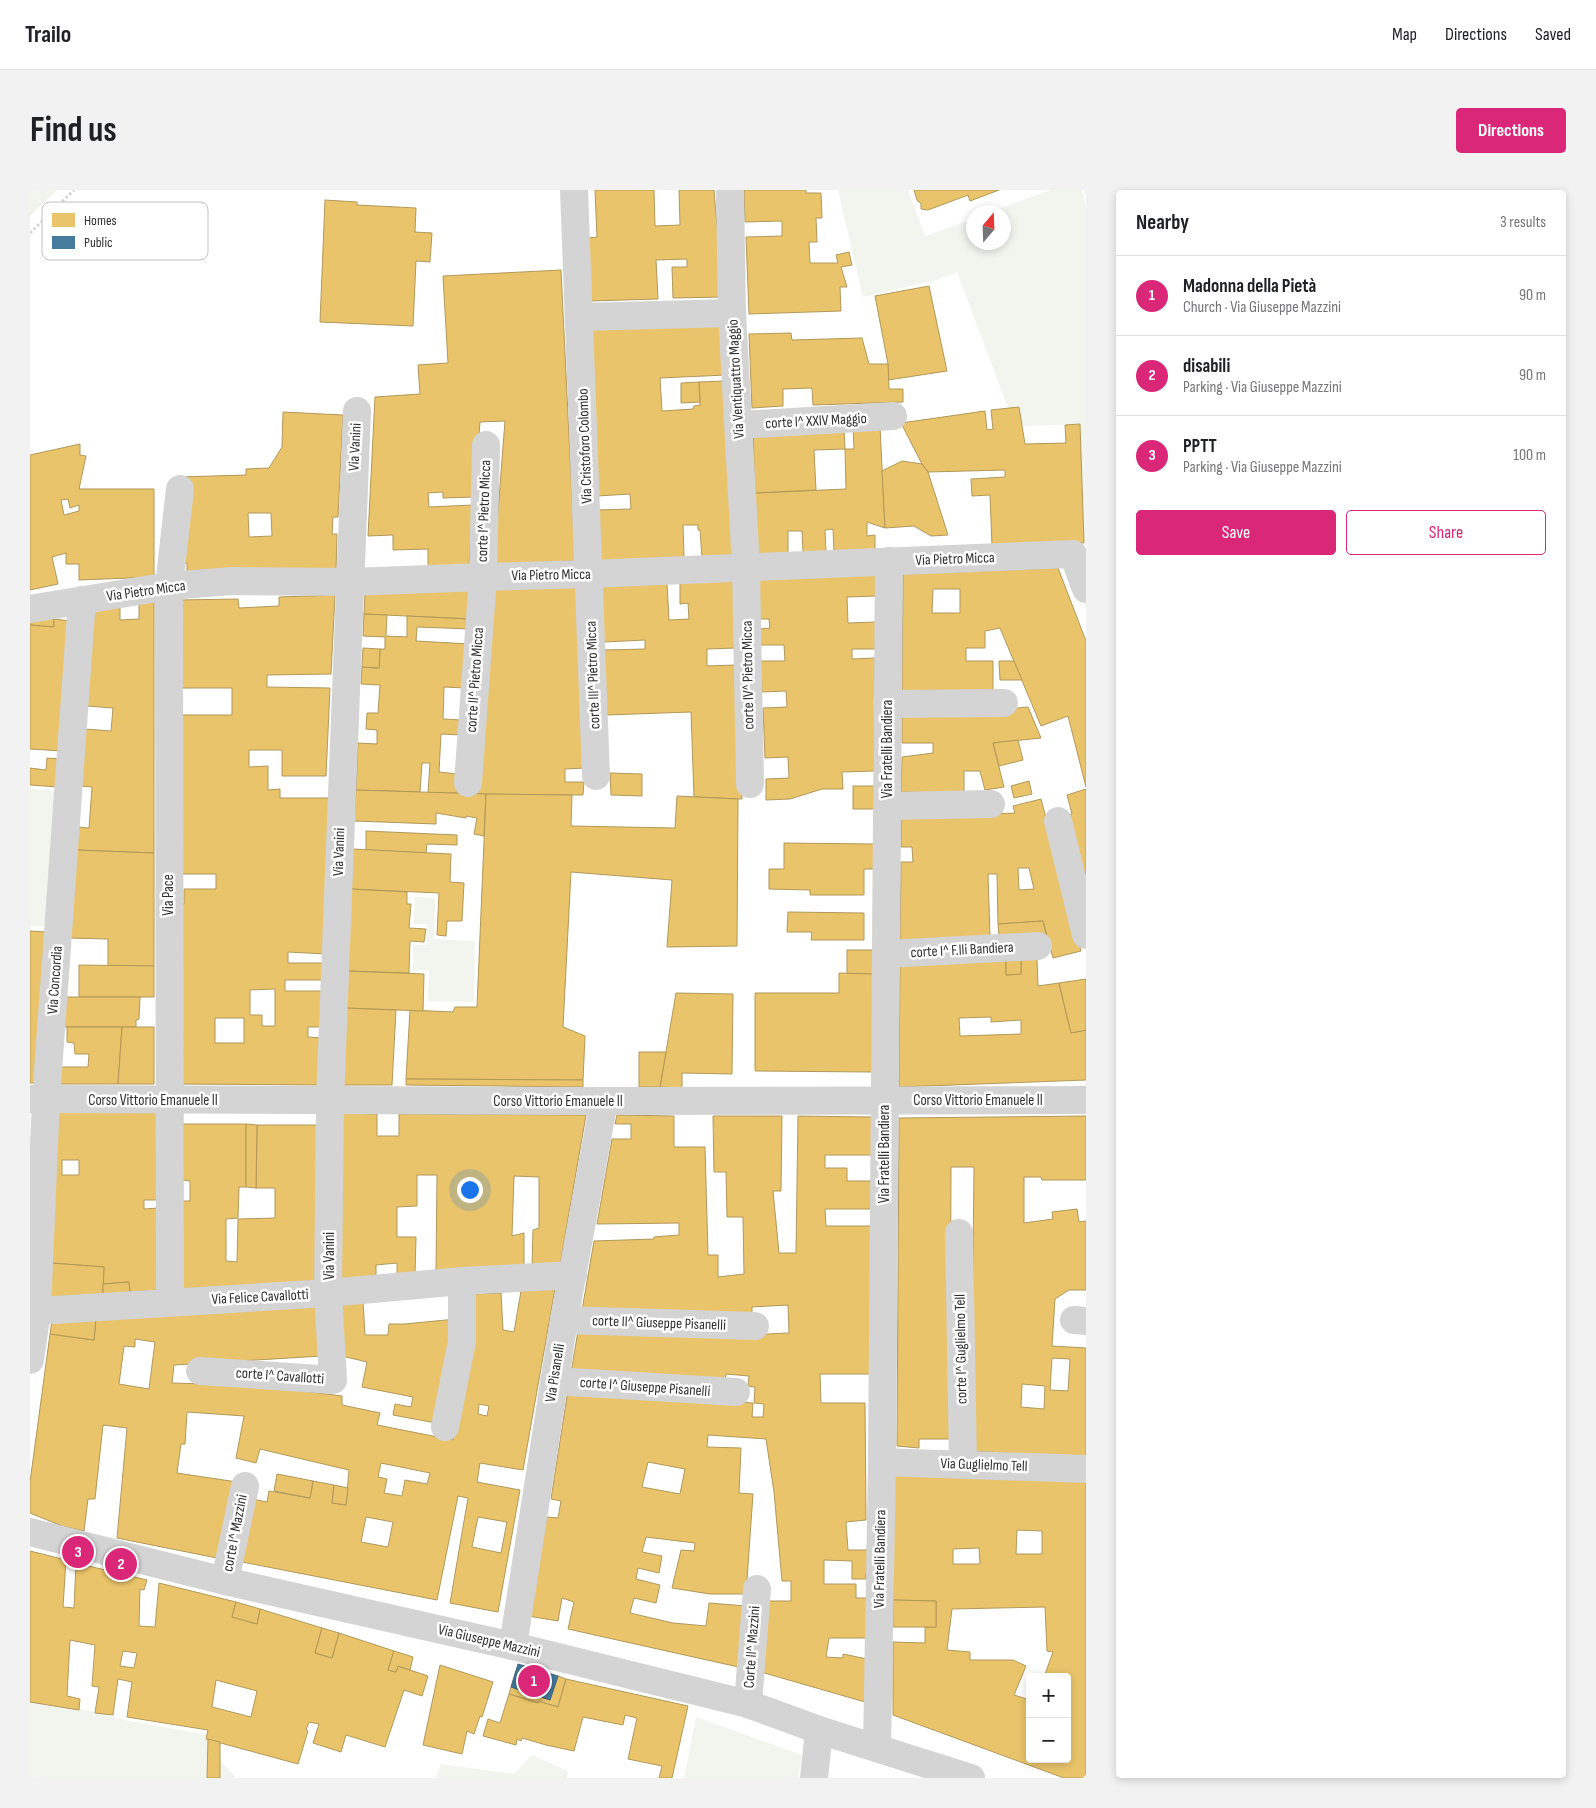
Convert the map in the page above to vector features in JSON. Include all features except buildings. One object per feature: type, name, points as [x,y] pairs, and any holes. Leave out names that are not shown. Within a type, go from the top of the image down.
[{"type":"street","name":"Via Cristoforo Colombo","points":[[574,190],[589,574]]},
{"type":"street","name":"Via Ventiquattro Maggio","points":[[730,190],[732,313],[746,567]]},
{"type":"street","points":[[580,318],[732,313]]},
{"type":"street","name":"Via Vanini","points":[[328,1293],[330,1100],[357,410]]},
{"type":"street","name":"corte I^ XXIV Maggio","points":[[739,425],[893,416]]},
{"type":"street","name":"corte I^ Pietro Micca","points":[[483,577],[486,445]]},
{"type":"street","name":"Via Pace","points":[[170,1302],[168,1100],[169,586],[180,489]]},
{"type":"street","name":"Via Pietro Micca","points":[[30,609],[169,586],[232,581],[349,582],[1073,554],[1086,589]]},
{"type":"street","name":"Via Fratelli Bandiera","points":[[877,1748],[882,1462],[889,561]]},
{"type":"street","name":"corte IV^ Pietro Micca","points":[[746,567],[750,784]]},
{"type":"street","name":"corte III^ Pietro Micca","points":[[589,574],[596,776]]},
{"type":"street","name":"corte II^ Pietro Micca","points":[[468,783],[483,577]]},
{"type":"street","name":"Via Concordia","points":[[30,1360],[37,1312],[38,1099],[82,600]]},
{"type":"street","points":[[887,704],[1004,703]]},
{"type":"street","points":[[887,806],[992,804]]},
{"type":"street","points":[[1058,821],[1086,935]]},
{"type":"street","name":"corte I^ F.lli Bandiera","points":[[886,954],[1038,946]]},
{"type":"street","name":"Corso Vittorio Emanuele II","points":[[38,1099],[1086,1100]]},
{"type":"street","name":"Via Pisanelli","points":[[513,1646],[564,1320],[604,1101]]},
{"type":"street","name":"corte I^ Guglielmo Tell","points":[[959,1233],[963,1464]]},
{"type":"street","name":"Via Felice Cavallotti","points":[[37,1312],[328,1293],[462,1281],[573,1275]]},
{"type":"street","points":[[445,1427],[462,1342],[462,1281]]},
{"type":"street","name":"corte I^ Cavallotti","points":[[200,1371],[333,1380],[328,1293]]},
{"type":"street","name":"corte II^ Giuseppe Pisanelli","points":[[564,1320],[755,1326]]},
{"type":"street","name":"corte I^ Giuseppe Pisanelli","points":[[554,1381],[736,1392]]},
{"type":"street","name":"Via Guglielmo Tell","points":[[882,1462],[1086,1469]]},
{"type":"street","name":"corte I^ Mazzini","points":[[225,1580],[245,1486]]},
{"type":"street","name":"Via Giuseppe Mazzini","points":[[30,1532],[225,1580],[513,1646],[748,1704],[819,1730],[971,1778]]},
{"type":"street","name":"Corte II^ Mazzini","points":[[748,1704],[757,1589]]},
{"type":"street","points":[[814,1778],[819,1730]]},
{"type":"path","points":[[62,202],[74,190]]},
{"type":"path","points":[[30,233],[42,221]]},
{"type":"shaded area","points":[[30,190],[57,190],[45,202],[42,202],[42,204],[30,216]]},
{"type":"shaded area","points":[[838,190],[908,190],[925,236],[966,221],[966,250],[1011,250],[1011,205],[1009,205],[1051,190],[1082,190],[1086,205],[1086,542],[1084,543],[1080,424],[1022,426],[1019,407],[1008,408],[957,272],[936,280],[863,297]]},
{"type":"shaded area","points":[[30,789],[60,791],[53,927],[30,926]]},
{"type":"shaded area","points":[[415,897],[435,898],[434,939],[475,941],[474,1002],[428,1001],[429,970],[413,970],[413,945],[427,945],[427,924],[414,924]]},
{"type":"shaded area","points":[[30,1696],[129,1721],[215,1736],[210,1749],[236,1778],[30,1778]]},
{"type":"shaded area","points":[[696,1717],[802,1755],[798,1778],[684,1778]]},
{"type":"shaded area","points":[[532,1755],[568,1771],[567,1778],[436,1778],[441,1764],[514,1774]]},
{"type":"place","name":"PPTT","points":[[78,1552]]},
{"type":"place","name":"disabili","points":[[121,1564]]},
{"type":"place","name":"Madonna della Pietà","points":[[534,1681]]}]
